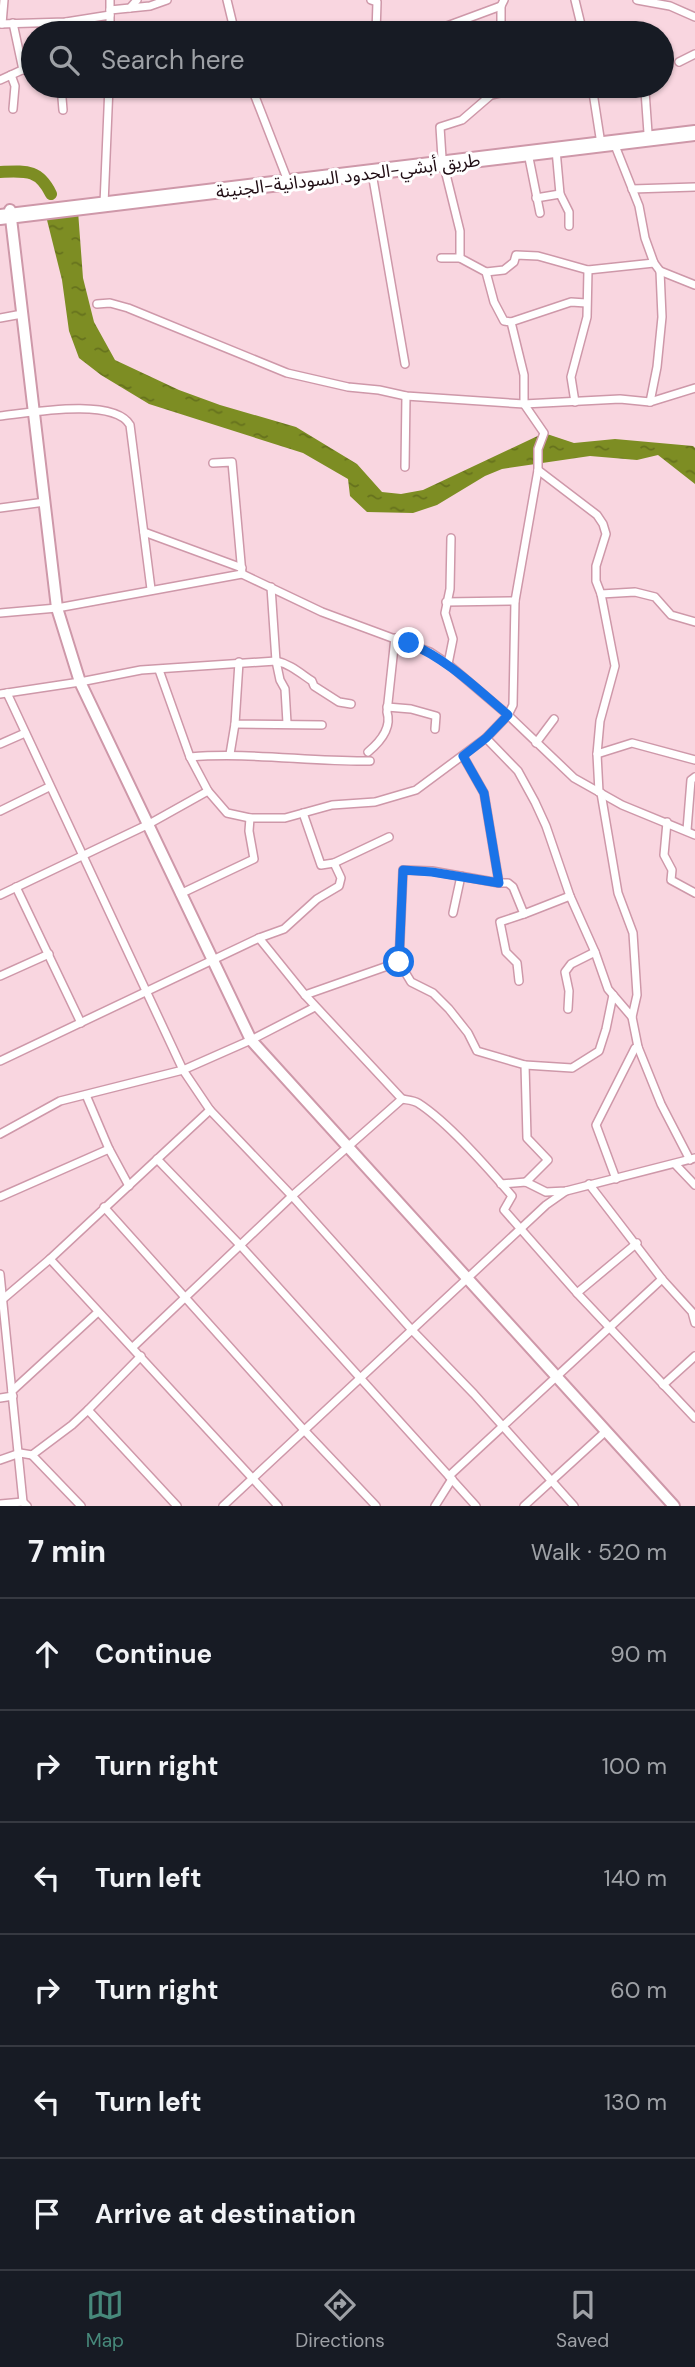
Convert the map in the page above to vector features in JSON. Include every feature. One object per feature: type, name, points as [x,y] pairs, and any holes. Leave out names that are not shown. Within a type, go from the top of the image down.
[{"type":"highway","points":[[155,196],[286,176],[443,161],[695,127]]},
{"type":"highway","name":"طريق أبشي-الحدود السودانية-الجنينة","points":[[5,214],[372,173],[443,161],[556,150],[607,140],[695,133]]},
{"type":"street","points":[[4,0],[1,24],[21,23]]},
{"type":"street","points":[[110,0],[110,21]]},
{"type":"street","points":[[130,8],[137,0]]},
{"type":"street","points":[[71,21],[150,6],[167,0]]},
{"type":"street","points":[[227,0],[232,21]]},
{"type":"street","points":[[371,0],[377,2],[376,21]]},
{"type":"street","points":[[575,0],[580,21]]},
{"type":"street","points":[[637,0],[670,6],[695,17]]},
{"type":"street","points":[[458,21],[502,3],[501,21]]},
{"type":"street","points":[[13,23],[21,61]]},
{"type":"street","points":[[679,62],[695,54]]},
{"type":"street","points":[[0,80],[21,71]]},
{"type":"street","points":[[11,75],[15,86],[13,109]]},
{"type":"street","points":[[62,98],[63,110]]},
{"type":"street","points":[[104,201],[109,98]]},
{"type":"street","points":[[256,98],[286,176]]},
{"type":"street","points":[[460,258],[460,231],[443,161],[440,127],[462,120],[488,98]]},
{"type":"street","points":[[595,98],[607,140],[639,206],[645,238],[654,263],[660,271],[695,285]]},
{"type":"street","points":[[646,98],[648,132]]},
{"type":"street","points":[[556,150],[560,194],[569,212],[569,226]]},
{"type":"street","points":[[528,153],[540,213]]},
{"type":"street","points":[[372,173],[405,365]]},
{"type":"street","points":[[632,190],[695,187]]},
{"type":"street","points":[[536,198],[560,194]]},
{"type":"street","points":[[5,214],[35,412],[57,608],[79,682],[251,1040],[674,1506]]},
{"type":"street","points":[[441,258],[460,258],[486,272],[504,270],[514,262],[516,255],[538,256],[588,270],[654,263]]},
{"type":"street","points":[[575,402],[571,377],[585,324],[588,270]]},
{"type":"street","points":[[650,402],[662,317],[660,271]]},
{"type":"street","points":[[486,272],[494,302],[504,321],[510,322],[571,302],[586,303]]},
{"type":"street","points":[[97,304],[110,303],[128,308],[287,373],[406,397],[524,404],[620,398],[650,402],[695,388]]},
{"type":"street","points":[[0,317],[22,314]]},
{"type":"street","points":[[159,670],[190,757],[208,791],[227,813],[250,818],[285,818],[332,805],[375,802],[416,790],[486,738],[508,715],[513,705],[515,601],[538,470],[538,449],[544,433],[524,404],[524,375],[510,322]]},
{"type":"street","points":[[405,467],[406,397]]},
{"type":"street","points":[[0,416],[82,409],[102,410],[127,419],[130,425],[151,589]]},
{"type":"street","points":[[213,463],[232,462],[242,571]]},
{"type":"street","points":[[501,1184],[526,1182],[546,1192],[566,1191],[692,1159],[661,1104],[638,1047],[632,1017],[637,995],[633,933],[618,893],[600,793],[597,754],[600,721],[615,666],[596,581],[596,566],[606,534],[597,515],[538,470]]},
{"type":"street","points":[[0,508],[45,502]]},
{"type":"street","points":[[144,532],[242,571],[322,612],[430,652],[508,715],[573,778],[622,805],[691,832],[691,780],[695,777]]},
{"type":"street","points":[[448,664],[453,639],[445,613],[451,576],[451,538]]},
{"type":"street","points":[[0,613],[57,608],[242,571]]},
{"type":"street","points":[[271,587],[276,661],[285,689],[287,723]]},
{"type":"street","points":[[601,594],[635,592],[655,597],[671,615],[695,622]]},
{"type":"street","points":[[446,602],[515,601]]},
{"type":"street","points":[[368,752],[383,740],[389,717],[387,707],[395,638]]},
{"type":"street","points":[[351,704],[339,702],[314,686],[312,681],[289,664],[276,661],[141,670],[4,693],[183,1070],[210,1110],[292,1195],[574,1506]]},
{"type":"street","points":[[230,754],[239,662]]},
{"type":"street","points":[[387,707],[411,709],[436,716],[435,729]]},
{"type":"street","points":[[536,743],[554,719]]},
{"type":"street","points":[[234,724],[322,725]]},
{"type":"street","points":[[0,744],[25,733]]},
{"type":"street","points":[[486,738],[518,771],[535,802],[570,896],[612,995],[632,1017]]},
{"type":"street","points":[[597,754],[632,743],[695,760]]},
{"type":"street","points":[[190,757],[230,754],[309,761],[370,761]]},
{"type":"street","points":[[463,756],[484,793],[499,883]]},
{"type":"street","points":[[0,811],[49,788]]},
{"type":"street","points":[[0,895],[149,824],[208,791]]},
{"type":"street","points":[[303,813],[321,865],[334,863],[388,837]]},
{"type":"street","points":[[180,894],[254,859],[249,831],[250,818]]},
{"type":"street","points":[[667,822],[664,855],[672,870],[671,880],[695,893]]},
{"type":"street","points":[[0,1061],[259,938],[284,929],[317,899],[339,886],[341,878],[334,863]]},
{"type":"street","points":[[524,914],[513,887],[508,883],[403,870],[399,962],[411,982],[433,993],[449,1009],[468,1033],[477,1051],[525,1065],[572,1068],[599,1051],[612,995]]},
{"type":"street","points":[[453,913],[461,876]]},
{"type":"street","points":[[16,887],[81,1023]]},
{"type":"street","points":[[519,981],[517,963],[506,952],[500,922],[570,896]]},
{"type":"street","points":[[259,938],[305,995],[402,1099],[415,1101],[446,1127],[512,1196],[504,1210],[610,1329],[695,1418]]},
{"type":"street","points":[[568,1009],[569,990],[565,972],[571,964],[595,952]]},
{"type":"street","points":[[0,976],[49,954]]},
{"type":"street","points":[[305,995],[399,962]]},
{"type":"street","points":[[0,1134],[60,1101],[183,1070],[251,1040],[315,1006]]},
{"type":"street","points":[[616,1179],[596,1125],[635,1048],[638,1047]]},
{"type":"street","points":[[525,1065],[527,1139],[548,1160],[526,1182]]},
{"type":"street","points":[[86,1095],[128,1186]]},
{"type":"street","points":[[133,1347],[292,1195],[402,1099]]},
{"type":"street","points":[[3,1299],[50,1259],[210,1110]]},
{"type":"street","points":[[0,1197],[109,1149]]},
{"type":"street","points":[[158,1159],[240,1245],[476,1506]]},
{"type":"street","points":[[676,1164],[695,1185]]},
{"type":"street","points":[[589,1184],[637,1243],[662,1279],[692,1312],[695,1323]]},
{"type":"street","points":[[223,1506],[546,1205],[566,1191]]},
{"type":"street","points":[[104,1207],[304,1430],[376,1506]]},
{"type":"street","points":[[578,1293],[637,1243]]},
{"type":"street","points":[[50,1259],[278,1506]]},
{"type":"street","points":[[0,1274],[2,1326],[13,1393],[25,1504],[0,1504]]},
{"type":"street","points":[[435,1506],[451,1478],[662,1279]]},
{"type":"street","points":[[0,1398],[13,1393],[97,1312]]},
{"type":"street","points":[[32,1455],[72,1425],[141,1356]]},
{"type":"street","points":[[663,1385],[695,1356]]},
{"type":"street","points":[[88,1410],[177,1506]]},
{"type":"street","points":[[524,1506],[605,1432]]},
{"type":"street","points":[[0,1460],[20,1453],[32,1455],[81,1506]]},
{"type":"water","points":[[78,211],[83,278],[94,322],[115,360],[179,390],[296,427],[357,464],[382,492],[401,494],[423,490],[544,433],[574,443],[615,439],[693,446],[695,484],[658,455],[637,460],[590,456],[502,469],[485,476],[437,505],[413,513],[367,512],[350,496],[348,479],[303,453],[149,404],[101,375],[79,358],[69,331],[62,280],[46,216]]},
{"type":"waterway","points":[[0,172],[31,173],[42,180],[51,194]]},
{"type":"route","points":[[399,962],[403,870],[499,883],[483,789],[463,756],[486,738],[508,715],[448,664],[409,643]]}]
